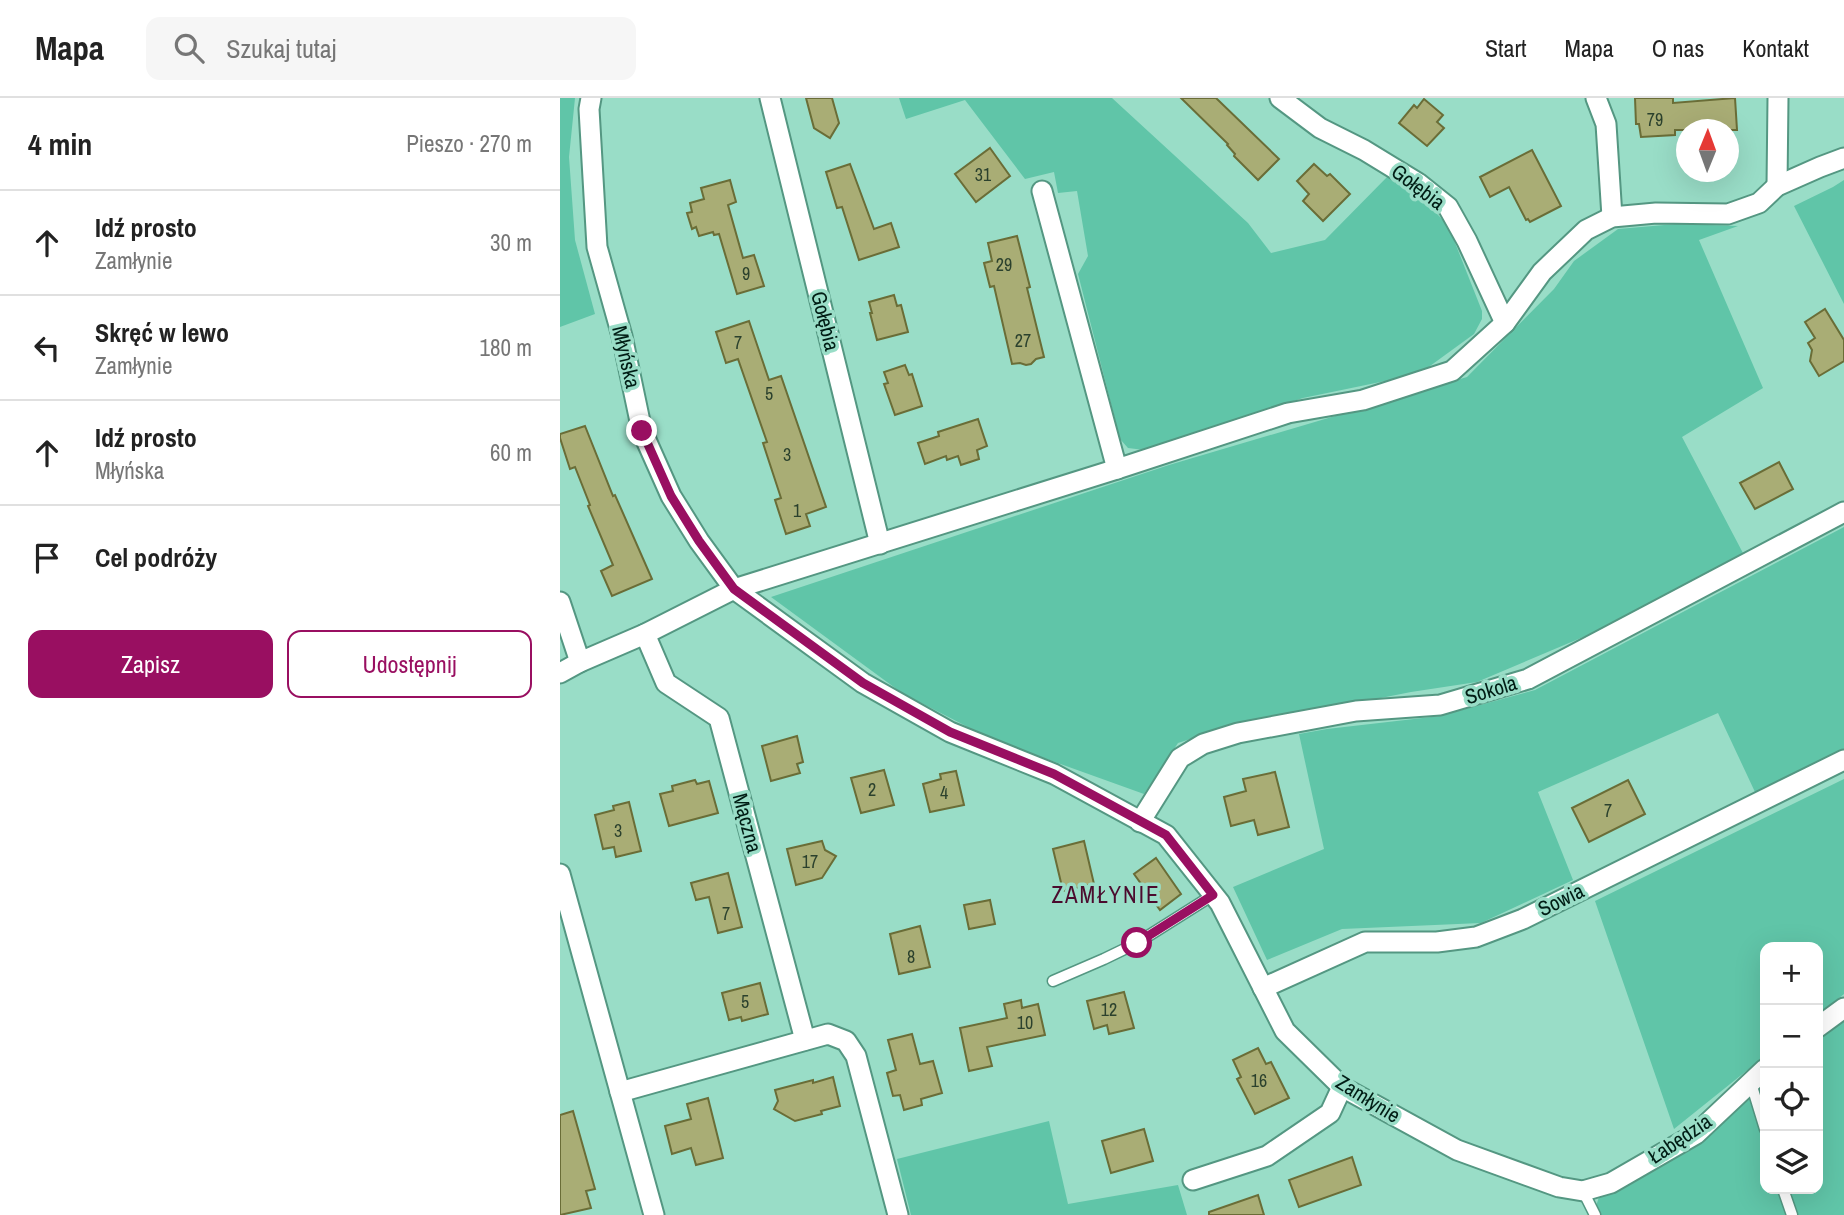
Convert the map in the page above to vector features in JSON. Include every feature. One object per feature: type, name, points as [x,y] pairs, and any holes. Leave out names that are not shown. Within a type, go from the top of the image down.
[{"type":"street","name":"Młyńska","points":[[591,98],[589,109],[597,247],[622,336],[642,431],[671,496],[734,589]]},
{"type":"street","name":"Gołębia","points":[[770,98],[880,544]]},
{"type":"street","name":"Gołębia","points":[[1280,98],[1320,128],[1364,150],[1419,183],[1448,207],[1505,323]]},
{"type":"street","points":[[1596,98],[1606,124],[1612,217]]},
{"type":"street","points":[[1777,186],[1778,98]]},
{"type":"street","points":[[560,673],[734,589],[1288,413],[1363,400],[1452,371],[1505,323],[1542,272],[1586,230],[1612,217],[1656,213],[1728,214],[1759,203],[1777,186],[1844,158]]},
{"type":"street","points":[[1041,191],[1117,469]]},
{"type":"street","name":"Sokola","points":[[1140,822],[1180,758],[1203,744],[1238,733],[1356,711],[1440,705],[1528,679],[1844,512]]},
{"type":"street","name":"Zamłynie","points":[[734,589],[863,683],[950,732],[1054,774],[1166,835],[1220,903],[1285,1031],[1342,1087],[1457,1150],[1559,1187],[1583,1191]]},
{"type":"street","points":[[560,603],[580,662]]},
{"type":"street","name":"Mączna","points":[[645,634],[666,683],[719,718],[805,1040]]},
{"type":"street","name":"Sowia","points":[[1263,988],[1366,942],[1437,942],[1476,937],[1523,919],[1844,760]]},
{"type":"street","points":[[560,874],[654,1215]]},
{"type":"street","points":[[1823,1023],[1844,1008]]},
{"type":"street","points":[[620,1092],[828,1034],[846,1041],[856,1056],[898,1215]]},
{"type":"street","name":"Łabędzia","points":[[1583,1191],[1611,1183],[1696,1134],[1758,1076]]},
{"type":"street","points":[[1193,1180],[1267,1156],[1330,1113],[1342,1087]]},
{"type":"lane","points":[[1053,981],[1137,943],[1213,895]]},
{"type":"lane","points":[[1583,1191],[1595,1215]]},
{"type":"lane","points":[[1785,1194],[1791,1215]]},
{"type":"green space","points":[[560,98],[575,98],[569,157],[575,240],[595,314],[560,327]]},
{"type":"green space","points":[[899,98],[1112,98],[1248,223],[1271,253],[1325,240],[1390,174],[1420,197],[1448,225],[1482,311],[1482,319],[1474,334],[1419,374],[1303,398],[1144,450],[1128,448],[1120,439],[1078,274],[1088,256],[1077,191],[1058,193],[1054,172],[1025,179],[965,100],[906,119]]},
{"type":"green space","points":[[1844,180],[1844,304],[1794,206]]},
{"type":"green space","points":[[1676,224],[1738,226],[1699,240],[1763,388],[1682,437],[1744,555],[1595,632],[1477,682],[1411,692],[1215,731],[1178,743],[1144,794],[991,739],[902,693],[771,597],[1169,465],[1467,377],[1554,289],[1574,261],[1618,229]]},
{"type":"green space","points":[[1844,527],[1844,749],[1755,792],[1718,713],[1538,792],[1573,880],[1481,923],[1342,929],[1267,960],[1233,887],[1324,849],[1299,734],[1440,716],[1535,690]]},
{"type":"green space","points":[[1844,779],[1844,994],[1823,1011],[1823,942],[1760,942],[1760,1060],[1674,1129],[1595,901]]},
{"type":"green space","points":[[1844,1015],[1844,1215],[1593,1215],[1600,1194],[1702,1142],[1760,1090],[1760,1194],[1823,1194],[1823,1034]]},
{"type":"green space","points":[[1049,1121],[1068,1204],[1178,1185],[1187,1215],[911,1215],[897,1159]]},
{"type":"building","points":[[806,98],[832,98],[839,123],[830,138],[814,128]]},
{"type":"building","points":[[1181,98],[1216,98],[1279,159],[1258,180],[1234,156],[1228,144]]},
{"type":"building","points":[[1635,98],[1673,98],[1673,103],[1735,98],[1736,119],[1676,119],[1675,135],[1641,137],[1639,124],[1636,124]]},
{"type":"building","points":[[1424,99],[1443,115],[1437,122],[1444,128],[1427,146],[1399,123],[1414,105],[1417,108]]},
{"type":"building","points":[[990,148],[1010,176],[976,202],[955,174]]},
{"type":"building","points":[[1532,150],[1561,206],[1530,222],[1526,220],[1509,187],[1490,197],[1480,177]]},
{"type":"building","points":[[850,164],[874,229],[891,223],[899,247],[859,260],[842,207],[837,208],[826,172]]},
{"type":"building","points":[[1314,164],[1327,176],[1330,174],[1350,194],[1323,221],[1303,201],[1309,194],[1297,181]]},
{"type":"building","points":[[730,180],[736,202],[728,205],[743,258],[754,255],[764,286],[737,294],[719,234],[714,235],[713,232],[699,236],[696,227],[692,229],[687,213],[692,212],[690,203],[704,199],[701,188]]},
{"type":"building","points":[[1017,236],[1044,357],[1026,365],[1012,364],[994,286],[990,287],[984,263],[992,261],[988,243]]},
{"type":"building","points":[[894,295],[897,306],[901,305],[908,332],[877,340],[869,302]]},
{"type":"building","points":[[1825,309],[1844,340],[1844,361],[1819,376],[1810,361],[1812,350],[1808,343],[1815,338],[1805,322]]},
{"type":"building","points":[[749,321],[769,380],[781,376],[826,507],[806,514],[810,526],[786,534],[775,500],[781,498],[763,443],[767,442],[738,359],[726,363],[716,332]]},
{"type":"building","points":[[905,365],[909,375],[912,374],[922,406],[895,415],[884,384],[888,383],[884,372]]},
{"type":"building","points":[[978,419],[987,446],[977,450],[979,459],[961,465],[958,456],[947,460],[946,456],[925,464],[918,443],[939,436],[938,432]]},
{"type":"building","points":[[585,426],[613,496],[615,495],[652,579],[612,596],[601,571],[613,565],[575,467],[570,469],[560,438],[560,434]]},
{"type":"building","points":[[1779,462],[1793,489],[1755,509],[1740,483]]},
{"type":"building","points":[[797,736],[803,762],[797,764],[800,773],[771,781],[762,746]]},
{"type":"building","points":[[884,770],[894,805],[861,813],[851,778]]},
{"type":"building","points":[[956,771],[964,805],[930,812],[923,784],[941,779],[940,774]]},
{"type":"building","points":[[1275,772],[1289,827],[1258,835],[1254,820],[1231,826],[1224,797],[1246,791],[1243,779]]},
{"type":"building","points":[[695,780],[697,784],[709,781],[718,813],[669,826],[660,794],[673,791],[672,786]]},
{"type":"building","points":[[1628,780],[1645,814],[1589,842],[1572,808]]},
{"type":"building","points":[[629,802],[641,851],[616,857],[614,847],[603,849],[595,815],[614,810],[613,806]]},
{"type":"building","points":[[822,841],[825,850],[836,856],[822,878],[796,885],[787,849]]},
{"type":"building","points":[[1084,841],[1094,884],[1063,891],[1053,849]]},
{"type":"building","points":[[1156,858],[1181,894],[1160,910],[1134,874]]},
{"type":"building","points":[[728,873],[742,927],[718,933],[709,897],[696,900],[691,883]]},
{"type":"building","points":[[990,900],[995,924],[969,929],[964,905]]},
{"type":"building","points":[[920,926],[930,967],[899,974],[890,934]]},
{"type":"building","points":[[760,983],[768,1014],[742,1021],[741,1017],[729,1020],[722,993]]},
{"type":"building","points":[[1124,992],[1134,1028],[1109,1034],[1107,1025],[1094,1029],[1087,1001]]},
{"type":"building","points":[[1021,1000],[1022,1008],[1038,1004],[1045,1035],[987,1047],[992,1066],[969,1071],[960,1028],[1007,1018],[1004,1004]]},
{"type":"building","points":[[912,1034],[920,1064],[933,1061],[942,1093],[921,1099],[922,1105],[904,1110],[900,1095],[893,1096],[887,1073],[896,1070],[888,1040]]},
{"type":"building","points":[[1258,1048],[1266,1064],[1271,1062],[1289,1098],[1255,1114],[1237,1079],[1241,1077],[1233,1060]]},
{"type":"building","points":[[833,1077],[840,1106],[795,1121],[774,1109],[778,1101],[775,1090]]},
{"type":"building","points":[[708,1098],[723,1158],[696,1165],[691,1148],[672,1154],[665,1126],[691,1119],[687,1104]]},
{"type":"building","points":[[573,1111],[595,1189],[586,1191],[591,1208],[560,1215],[560,1115]]},
{"type":"building","points":[[1144,1129],[1153,1161],[1111,1173],[1102,1141]]},
{"type":"building","points":[[1352,1157],[1361,1185],[1299,1207],[1289,1180]]},
{"type":"building","points":[[1258,1195],[1264,1215],[1209,1215],[1209,1212]]},
{"type":"district","name":"ZAMŁYNIE","points":[[1106,895]]},
{"type":"route","points":[[642,431],[671,496],[734,589],[863,683],[950,732],[1054,774],[1166,835],[1213,895],[1137,943]]}]
